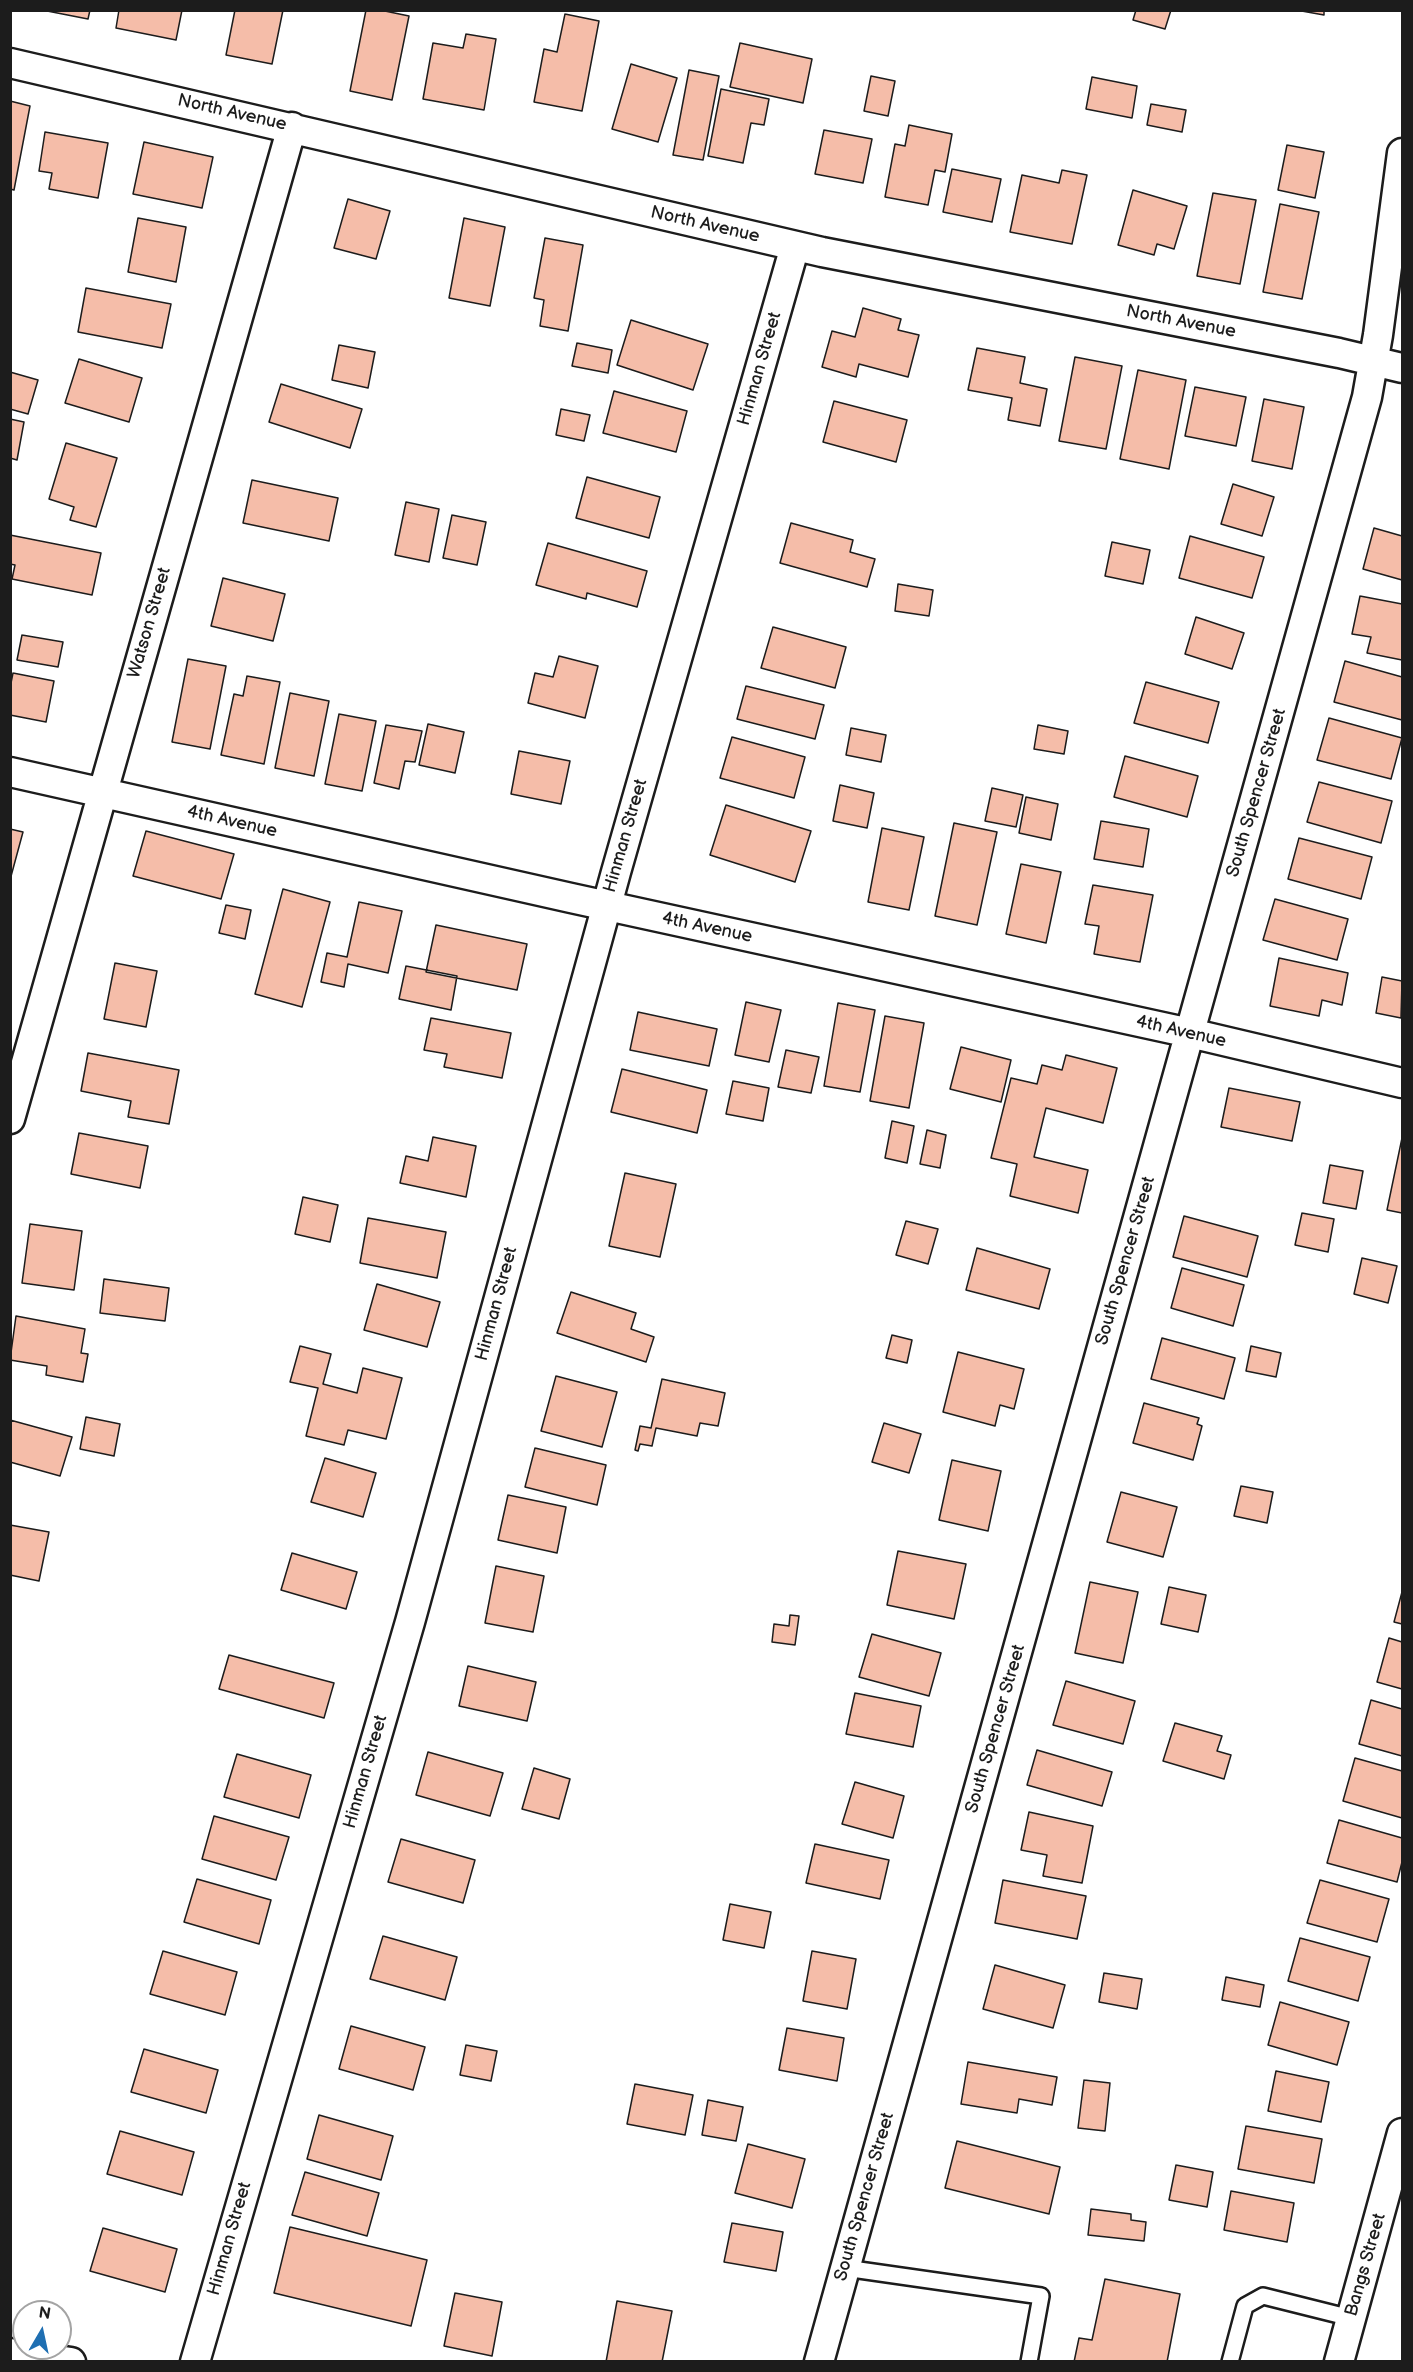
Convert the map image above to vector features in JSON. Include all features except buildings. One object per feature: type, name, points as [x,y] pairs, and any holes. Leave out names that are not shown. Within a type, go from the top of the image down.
[{"type":"street","name":"North Avenue","points":[[10,63],[795,246],[1402,368]]},
{"type":"street","name":"Watson Street","points":[[10,1119],[292,127]]},
{"type":"street","name":"South Spencer Street","points":[[819,2361],[1367,397],[1374,361],[1402,153]]},
{"type":"street","name":"Hinman Street","points":[[195,2361],[410,1622],[607,905],[795,246]]},
{"type":"street","name":"4th Avenue","points":[[10,772],[1190,1033],[1402,1083]]},
{"type":"street","name":"Bangs Street","points":[[1339,2361],[1402,2133]]},
{"type":"street","points":[[10,2353],[71,2361]]},
{"type":"lane","points":[[845,2268],[1041,2296],[1029,2361]]},
{"type":"lane","points":[[1230,2361],[1245,2306],[1263,2296],[1351,2318]]}]
